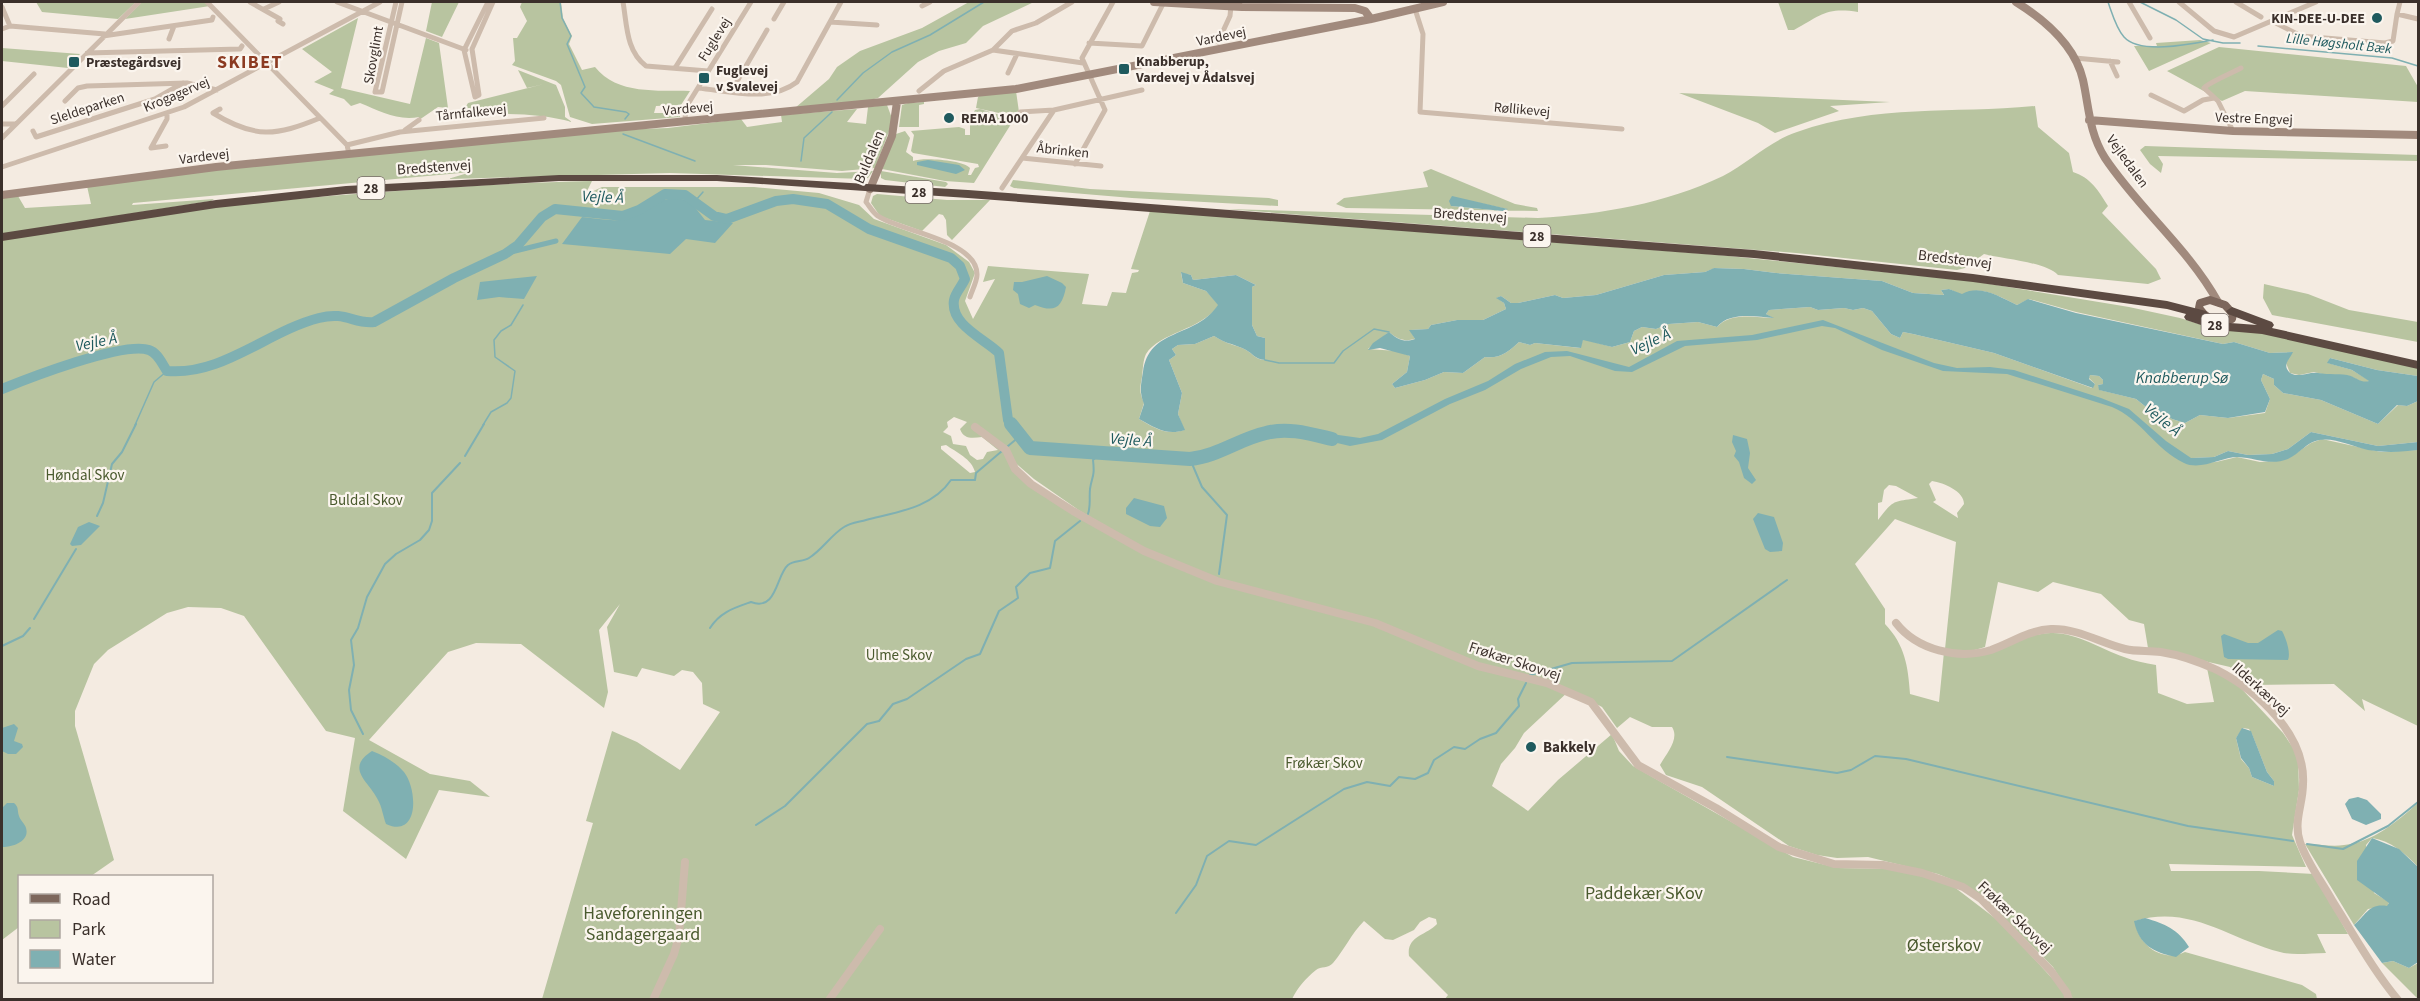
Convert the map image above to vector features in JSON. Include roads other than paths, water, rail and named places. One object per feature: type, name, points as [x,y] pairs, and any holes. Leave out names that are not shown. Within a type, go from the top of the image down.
[{"type":"highway","name":"Bredstenvej","points":[[2,237],[216,204],[417,185],[570,178],[764,180],[1754,254],[1973,278],[2167,305],[2203,306]]},
{"type":"highway","name":"Bredstenvej","points":[[2076,293],[2177,313],[2216,326],[2256,329],[2418,364]]},
{"type":"highway","name":"Bredstenvej","points":[[2232,315],[2418,364]]},
{"type":"main road","name":"28","points":[[2218,302],[2232,315],[2216,321],[2203,306],[2218,302]]},
{"type":"street","points":[[2,138],[139,2]]},
{"type":"street","points":[[207,2],[348,149]]},
{"type":"street","points":[[250,2],[280,19],[278,21],[283,24]]},
{"type":"street","points":[[264,9],[279,2]]},
{"type":"street","name":"Skovglimt","points":[[337,2],[393,25],[471,52]]},
{"type":"street","name":"Krogagervej","points":[[2,167],[167,113],[217,90],[381,2]]},
{"type":"street","name":"Skovglimt","points":[[396,2],[393,25],[382,92],[375,92],[393,25],[402,2]]},
{"type":"street","points":[[488,2],[464,50],[475,97],[479,95],[471,52],[493,2]]},
{"type":"street","points":[[623,2],[635,57],[646,66],[708,71]]},
{"type":"street","name":"Fuglevej","points":[[684,122],[688,104],[751,2]]},
{"type":"street","points":[[774,19],[784,2]]},
{"type":"street","points":[[698,88],[776,93],[790,88],[797,82],[842,2]]},
{"type":"street","points":[[922,6],[930,2]]},
{"type":"street","points":[[918,91],[948,69],[975,60],[993,50],[1012,31],[1036,23],[1072,2]]},
{"type":"street","points":[[1075,164],[1104,114],[1101,98],[1082,58],[1113,2]]},
{"type":"street","points":[[1154,2],[1354,8],[1365,11],[1371,19]]},
{"type":"street","points":[[1089,43],[1142,46],[1164,2]]},
{"type":"street","name":"Vardevej","points":[[2,195],[348,149],[684,122],[1016,89],[1371,19],[1443,2]]},
{"type":"street","name":"Vejledalen","points":[[2016,2],[2046,24],[2075,58],[2083,76],[2089,120],[2096,142],[2106,158],[2206,278],[2218,302]]},
{"type":"street","points":[[2129,2],[2150,38]]},
{"type":"street","points":[[2179,2],[2214,31],[2229,37],[2241,36],[2316,2]]},
{"type":"street","points":[[2236,2],[2261,17]]},
{"type":"street","points":[[2243,6],[2254,2]]},
{"type":"street","points":[[2272,21],[2306,36],[2385,43],[2393,41],[2400,2]]},
{"type":"street","points":[[1218,42],[1230,16],[1231,6]]},
{"type":"street","points":[[2,7],[10,26]]},
{"type":"street","points":[[675,68],[712,9]]},
{"type":"street","name":"Røllikevej","points":[[1415,9],[1423,34],[1420,112],[1622,129]]},
{"type":"street","points":[[2397,15],[2418,19]]},
{"type":"street","points":[[2,28],[103,36],[212,20],[213,17]]},
{"type":"street","points":[[830,22],[877,26]]},
{"type":"street","points":[[2,28],[10,26],[103,36]]},
{"type":"street","points":[[170,39],[174,26]]},
{"type":"street","points":[[732,90],[767,30]]},
{"type":"street","points":[[87,53],[240,49],[242,46]]},
{"type":"street","points":[[993,50],[1083,63]]},
{"type":"street","points":[[1002,68],[1009,71],[1017,54]]},
{"type":"street","points":[[2075,58],[2118,62]]},
{"type":"street","points":[[2110,61],[2118,76]]},
{"type":"street","points":[[2233,131],[2222,108],[2204,88],[2205,85],[2223,79],[2241,68]]},
{"type":"street","points":[[2,106],[34,74]]},
{"type":"street","name":"Sleldeparken","points":[[33,131],[36,137],[155,99],[183,83]]},
{"type":"street","name":"Sleldeparken","points":[[65,101],[76,89],[84,86],[183,83],[200,84],[217,90]]},
{"type":"street","points":[[1020,112],[1054,110],[1142,90]]},
{"type":"street","points":[[2151,95],[2184,111],[2203,100],[2214,98]]},
{"type":"street","name":"Buldalen","points":[[897,102],[898,119],[895,130],[866,202],[873,214],[886,221],[952,244],[975,261],[979,279],[970,297]]},
{"type":"street","points":[[220,110],[213,113],[235,128],[255,133],[291,130],[320,118]]},
{"type":"street","points":[[1002,188],[1054,110]]},
{"type":"street","points":[[166,146],[151,148],[167,119],[167,113]]},
{"type":"street","name":"Tårnfalkevej","points":[[348,149],[400,132],[544,118]]},
{"type":"street","name":"Tårnfalkevej","points":[[400,132],[419,120]]},
{"type":"street","name":"Vestre Engvej","points":[[2089,120],[2233,131],[2418,135]]},
{"type":"street","points":[[2,124],[15,124]]},
{"type":"street","name":"Åbrinken","points":[[1022,158],[1101,166]]},
{"type":"street","name":"Vejledalen","points":[[2200,272],[2203,306]]},
{"type":"street","name":"Frøkær Skovvej","points":[[975,427],[1006,450],[1015,469],[1031,484],[1073,511],[1144,551],[1217,581],[1375,623],[1478,666],[1547,683],[1591,702],[1638,765],[1716,808],[1779,847],[1834,864],[1883,865],[1922,873],[1963,887],[1981,899],[2051,971],[2069,999]]},
{"type":"street","name":"Ilderkærvej","points":[[1896,623],[1900,630],[1926,645],[1968,654],[1983,652],[2033,633],[2052,629],[2128,650],[2160,652],[2197,660],[2236,681],[2289,734],[2302,756],[2304,777],[2302,799],[2296,820],[2297,837],[2378,976],[2398,999]]},
{"type":"street","points":[[653,999],[674,954],[679,936],[685,862]]},
{"type":"street","points":[[829,999],[880,929]]},
{"type":"water","points":[[928,160],[959,165],[965,170],[956,174],[917,165],[917,162]]},
{"type":"water","points":[[1452,196],[1508,209],[1503,211],[1451,206],[1449,201]]},
{"type":"water","points":[[676,198],[690,201],[705,220],[733,223],[715,243],[686,239],[670,254],[562,244],[582,217],[620,220],[637,215],[653,201]]},
{"type":"water","name":"Knabberup Sø","points":[[1714,268],[1882,281],[1913,293],[1944,295],[1941,290],[1949,289],[1962,294],[1976,290],[1997,295],[2017,305],[2028,299],[2076,313],[2223,344],[2234,342],[2270,353],[2293,352],[2286,367],[2293,374],[2343,375],[2369,381],[2352,370],[2327,363],[2330,358],[2377,370],[2418,376],[2418,401],[2407,406],[2397,405],[2378,424],[2321,400],[2283,393],[2274,385],[2274,379],[2263,374],[2261,380],[2270,399],[2265,412],[2228,418],[2200,415],[2185,423],[2146,407],[2136,399],[2099,390],[2098,385],[2103,384],[2103,380],[2099,376],[2090,375],[2089,379],[2095,384],[2093,388],[1994,353],[1903,332],[1900,338],[1891,334],[1872,311],[1863,308],[1818,310],[1810,307],[1769,310],[1766,314],[1774,318],[1736,317],[1722,322],[1717,327],[1698,322],[1669,324],[1656,329],[1642,327],[1634,331],[1630,342],[1612,347],[1583,340],[1581,348],[1535,343],[1530,345],[1519,342],[1504,354],[1485,357],[1463,373],[1444,372],[1395,388],[1392,384],[1407,372],[1410,356],[1380,348],[1368,350],[1373,343],[1389,332],[1407,341],[1415,339],[1409,330],[1428,329],[1431,325],[1457,320],[1483,320],[1506,309],[1504,303],[1496,298],[1501,296],[1511,303],[1518,303],[1555,295],[1563,298],[1596,295],[1664,275],[1705,272]]},
{"type":"water","points":[[1181,272],[1191,275],[1193,280],[1236,275],[1256,285],[1252,287],[1252,325],[1257,336],[1265,338],[1265,360],[1258,359],[1245,349],[1214,336],[1195,344],[1178,345],[1172,349],[1176,355],[1169,360],[1182,393],[1178,414],[1185,430],[1172,432],[1161,430],[1139,419],[1144,404],[1141,388],[1147,358],[1154,347],[1163,340],[1208,316],[1218,305],[1206,291],[1183,283]]},
{"type":"water","points":[[537,276],[524,299],[499,297],[477,300],[480,282]]},
{"type":"water","points":[[1047,276],[1066,287],[1060,304],[1048,309],[1035,305],[1029,308],[1020,304],[1018,294],[1013,290],[1014,282]]},
{"type":"water","points":[[1823,320],[1934,363],[1957,368],[1990,367],[2014,370],[2101,398],[2129,409],[2166,441],[2191,458],[2214,457],[2228,451],[2248,455],[2272,454],[2288,449],[2311,432],[2378,446],[2418,442],[2418,450],[2375,451],[2325,439],[2311,443],[2292,457],[2281,461],[2269,462],[2238,457],[2204,465],[2191,465],[2174,457],[2132,419],[2112,407],[2007,374],[1943,371],[1882,350],[1835,328],[1822,326],[1757,340],[1685,346],[1632,372],[1615,371],[1570,356],[1551,357],[1521,369],[1485,390],[1450,404],[1382,440],[1350,446],[1324,440],[1318,436],[1324,433],[1360,438],[1378,434],[1445,399],[1488,381],[1515,364],[1545,352],[1567,351],[1629,367],[1677,341],[1752,335]]},
{"type":"water","points":[[1733,435],[1747,439],[1750,453],[1748,468],[1756,480],[1752,484],[1744,478],[1739,462],[1734,456],[1736,451],[1732,442]]},
{"type":"water","points":[[1134,498],[1164,506],[1167,518],[1160,527],[1150,526],[1126,514],[1126,508]]},
{"type":"water","points":[[1758,513],[1774,517],[1783,543],[1782,551],[1770,552],[1765,549],[1753,519]]},
{"type":"water","points":[[89,522],[100,526],[81,545],[72,546],[70,544],[78,527]]},
{"type":"water","points":[[2278,630],[2282,631],[2286,641],[2288,660],[2228,659],[2224,657],[2221,636],[2224,634],[2248,643],[2258,643]]},
{"type":"water","points":[[14,724],[18,728],[14,741],[22,744],[23,747],[16,754],[8,754],[2,751],[2,728]]},
{"type":"water","points":[[2242,728],[2251,731],[2267,772],[2274,781],[2274,786],[2252,777],[2249,768],[2241,758],[2236,738]]},
{"type":"water","points":[[372,751],[393,762],[409,780],[413,810],[405,825],[397,827],[386,824],[378,800],[359,770],[364,758]]},
{"type":"water","points":[[2358,797],[2367,800],[2381,814],[2381,819],[2366,825],[2352,819],[2345,804],[2349,799]]},
{"type":"water","points":[[7,803],[14,803],[17,806],[27,833],[20,842],[3,847],[2,808]]},
{"type":"water","points":[[2372,838],[2399,849],[2418,867],[2418,962],[2409,968],[2393,961],[2382,963],[2354,925],[2372,908],[2387,906],[2389,903],[2357,880],[2357,861]]},
{"type":"water","points":[[2145,918],[2170,928],[2189,947],[2176,957],[2154,950],[2143,942],[2136,929],[2134,921]]},
{"type":"waterway","points":[[560,2],[562,18],[571,36],[567,44],[585,87],[581,93],[594,107],[626,112],[629,114],[625,119]]},
{"type":"waterway","points":[[837,100],[863,73],[892,52],[930,35],[984,2]]},
{"type":"waterway","points":[[2108,2],[2114,20],[2124,37],[2142,46],[2167,47],[2210,40]]},
{"type":"waterway","name":"Lille Høgsholt Bæk","points":[[2140,2],[2176,20],[2203,39],[2210,40]]},
{"type":"waterway","name":"Lille Høgsholt Bæk","points":[[2210,40],[2240,43]]},
{"type":"waterway","name":"Lille Høgsholt Bæk","points":[[2258,46],[2392,58],[2418,66]]},
{"type":"waterway","points":[[801,161],[804,138],[832,112]]},
{"type":"waterway","points":[[623,134],[695,161]]},
{"type":"waterway","points":[[696,200],[703,192]]},
{"type":"waterway","name":"Vejle Å","points":[[2,389],[76,362],[119,351],[149,350],[157,356],[167,371],[187,371],[226,360],[281,332],[319,318],[336,316],[374,322],[454,278],[505,254],[518,245],[542,217],[555,209],[623,216],[639,210],[665,194],[685,195],[714,216],[727,219],[776,201],[793,199],[827,204],[869,229],[951,258],[960,266],[965,279],[955,297],[954,309],[957,317],[970,331],[999,353],[1008,420],[1012,425]]},
{"type":"waterway","points":[[511,252],[556,241]]},
{"type":"waterway","points":[[483,425],[491,412],[507,403],[511,398],[515,371],[495,357],[494,340],[501,331],[511,325],[523,305]]},
{"type":"waterway","points":[[1265,360],[1279,363],[1334,363],[1343,351],[1374,329],[1389,332]]},
{"type":"waterway","points":[[135,425],[154,382],[167,371]]},
{"type":"waterway","points":[[97,516],[103,503],[112,464],[122,452],[136,424]]},
{"type":"waterway","points":[[465,456],[484,424]]},
{"type":"waterway","name":"Vejle Å","points":[[1011,424],[1030,448],[1190,459],[1210,455],[1274,431],[1299,432],[1332,439]]},
{"type":"waterway","points":[[1008,446],[1019,437]]},
{"type":"waterway","points":[[710,628],[718,618],[733,609],[751,602],[760,604],[766,602],[775,591],[788,565],[809,558],[844,527],[913,508],[934,497],[951,480],[975,480],[976,473],[1002,451]]},
{"type":"waterway","points":[[1088,514],[1093,460],[1101,453]]},
{"type":"waterway","points":[[1190,459],[1202,487],[1227,515],[1219,574]]},
{"type":"waterway","points":[[363,734],[351,710],[349,690],[354,665],[351,640],[358,628],[367,597],[385,564],[396,554],[420,540],[429,530],[432,521],[432,493],[460,463]]},
{"type":"waterway","points":[[756,825],[785,806],[867,724],[879,721],[893,704],[907,699],[966,659],[980,654],[999,611],[1018,598],[1016,587],[1030,573],[1050,568],[1055,541],[1080,521]]},
{"type":"waterway","points":[[34,619],[76,549]]},
{"type":"waterway","points":[[1530,675],[1572,663],[1672,661],[1787,580]]},
{"type":"waterway","points":[[2,646],[23,636],[30,628]]},
{"type":"waterway","points":[[1176,913],[1196,885],[1207,856],[1229,841],[1256,845],[1344,789],[1367,782],[1390,786],[1399,777],[1415,779],[1428,773],[1434,760],[1454,747],[1465,749],[1480,739],[1496,733],[1519,706],[1518,699],[1526,683]]},
{"type":"waterway","points":[[1727,757],[1837,773],[1851,770],[1875,756],[1906,759],[2188,826],[2293,841]]},
{"type":"waterway","points":[[2307,844],[2343,849],[2388,826],[2418,802]]},
{"type":"place","name":"KIN-DEE-U-DEE","points":[[2377,18]]},
{"type":"place","name":"Præstegårdsvej","points":[[74,62]]},
{"type":"place","name":"Knabberup, Vardevej v Ådalsvej","points":[[1124,69]]},
{"type":"place","name":"Fuglevej v Svalevej","points":[[704,78]]},
{"type":"place","name":"REMA 1000","points":[[949,118]]},
{"type":"place","name":"Bakkely","points":[[1531,747]]},
{"type":"district","name":"SKIBET","points":[[250,62]]},
{"type":"park label","name":"Høndal Skov","points":[[85,475]]},
{"type":"park label","name":"Buldal Skov","points":[[366,500]]},
{"type":"park label","name":"Ulme Skov","points":[[899,655]]},
{"type":"park label","name":"Frøkær Skov","points":[[1324,763]]},
{"type":"park label","name":"Paddekær SKov","points":[[1644,893]]},
{"type":"park label","name":"Haveforeningen Sandagergaard","points":[[643,923]]},
{"type":"park label","name":"Østerskov","points":[[1944,945]]}]
